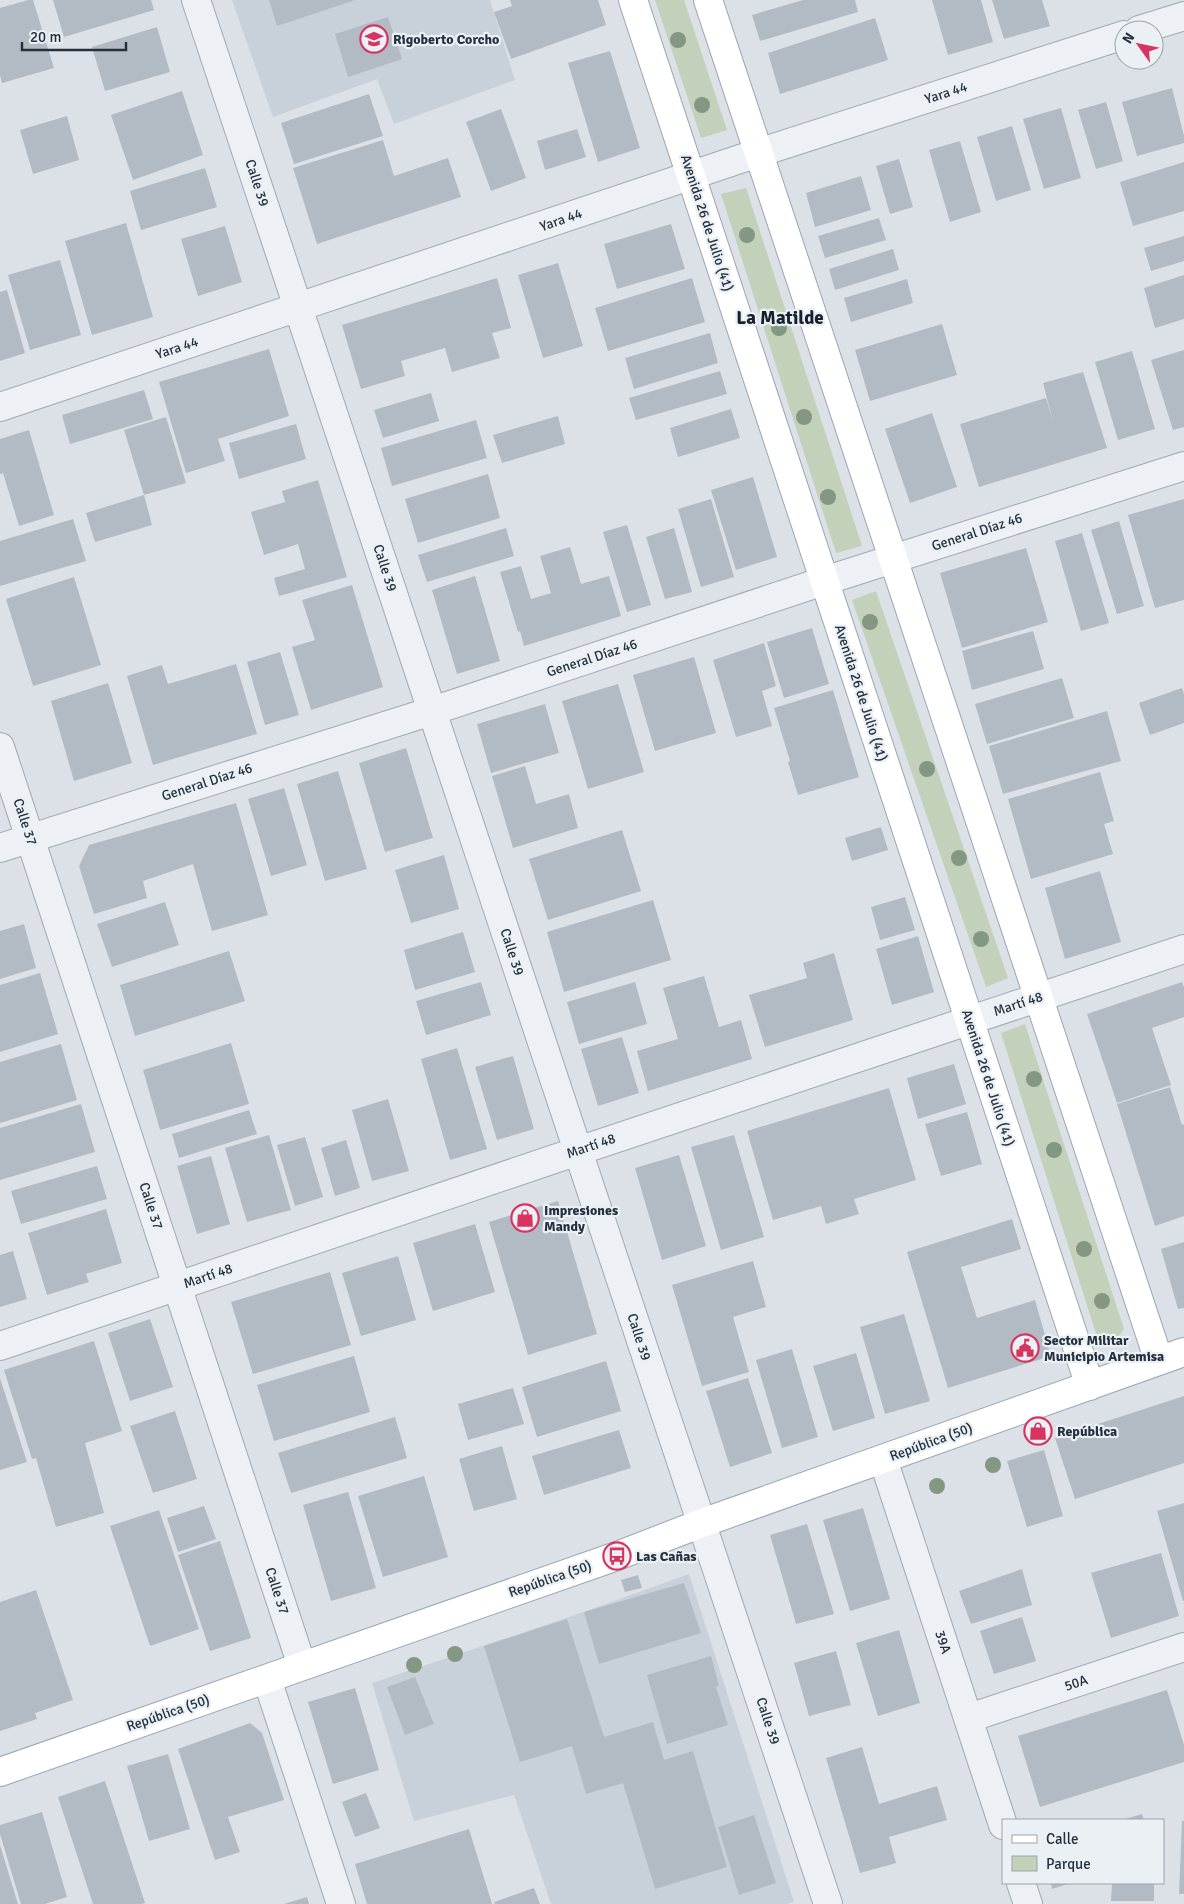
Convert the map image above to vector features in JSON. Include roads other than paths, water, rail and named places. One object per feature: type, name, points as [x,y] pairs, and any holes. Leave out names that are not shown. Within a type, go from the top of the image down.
[{"type":"main road","name":"Avenida 26 de Julio (41)","points":[[633,0],[1090,1386]]},
{"type":"main road","points":[[708,0],[1039,998],[1172,1357]]},
{"type":"main road","name":"República (50)","points":[[0,1772],[617,1556],[702,1523],[1172,1357]]},
{"type":"street","name":"Calle 39","points":[[196,0],[828,1904]]},
{"type":"street","points":[[1164,22],[1180,17]]},
{"type":"street","name":"Yara 44","points":[[0,407],[691,176],[1114,38]]},
{"type":"street","name":"General Díaz 46","points":[[0,848],[1184,466]]},
{"type":"street","name":"Calle 37","points":[[0,747],[302,1666]]},
{"type":"street","name":"Martí 48","points":[[0,1346],[1184,949]]},
{"type":"street","name":"39A","points":[[883,1459],[1002,1822]]},
{"type":"street","name":"50A","points":[[969,1718],[1184,1647]]},
{"type":"street","points":[[267,1678],[341,1904]]},
{"type":"street","points":[[1021,1884],[1028,1904]]},
{"type":"place","name":"Rigoberto Corcho","points":[[374,39]]},
{"type":"place","name":"Impresiones Mandy","points":[[525,1218]]},
{"type":"place","name":"Sector Militar Municipio Artemisa","points":[[1025,1348]]},
{"type":"place","name":"República","points":[[1038,1431]]},
{"type":"place","name":"Las Cañas","points":[[617,1556]]},
{"type":"district","name":"La Matilde","points":[[780,318]]}]
